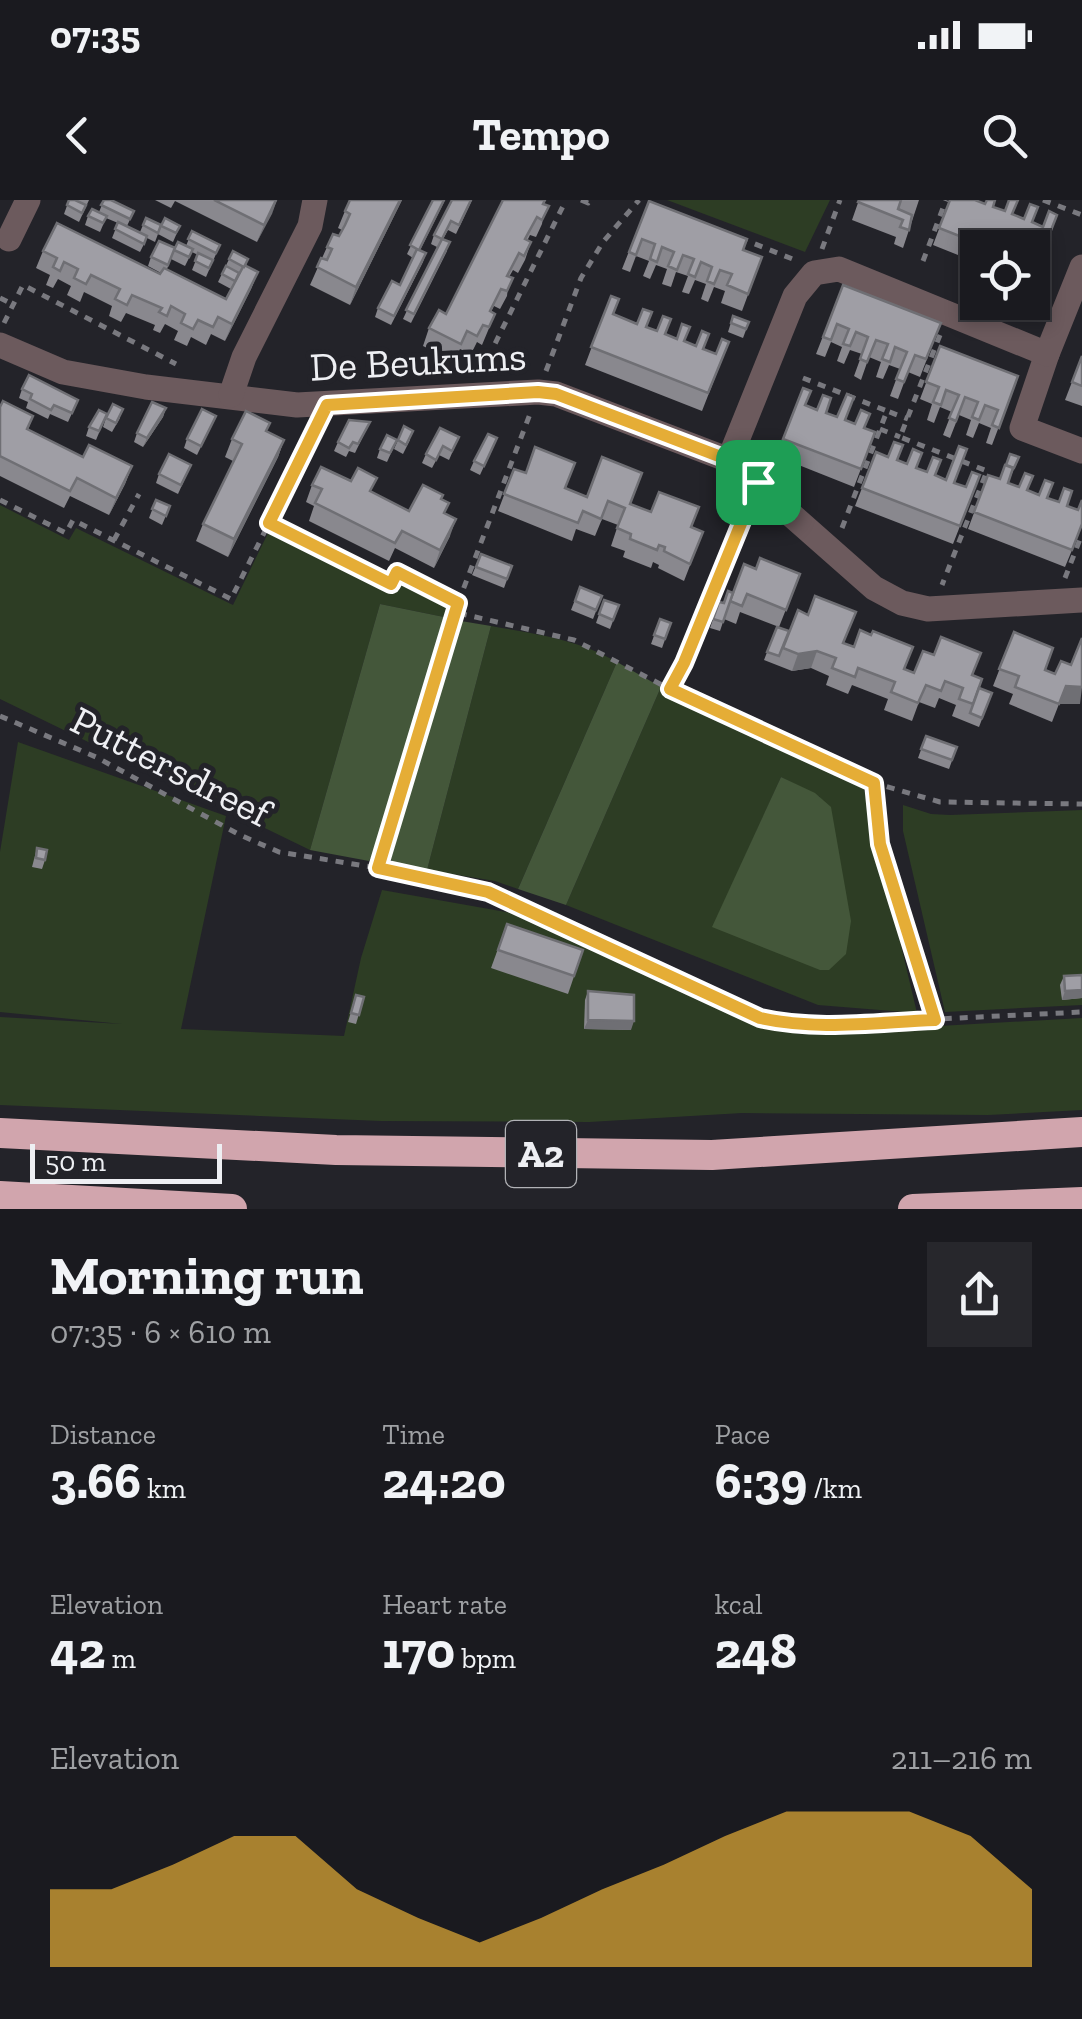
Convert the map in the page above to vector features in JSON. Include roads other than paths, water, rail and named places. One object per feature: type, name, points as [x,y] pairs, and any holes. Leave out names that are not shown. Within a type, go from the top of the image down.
[{"type":"highway","name":"A2","points":[[0,1133],[317,1149],[712,1155],[1082,1132]]},
{"type":"highway","points":[[0,1196],[232,1209]]},
{"type":"highway","points":[[913,1209],[1082,1202]]},
{"type":"street","points":[[9,239],[28,200]]},
{"type":"street","points":[[219,394],[244,357],[310,226],[315,200]]},
{"type":"street","points":[[729,460],[806,267],[839,269],[1047,354]]},
{"type":"street","points":[[1082,267],[1022,428],[1082,451]]},
{"type":"street","name":"De Beukums","points":[[0,345],[63,372],[297,406],[556,394],[729,460],[874,588],[902,603],[932,609],[1082,600]]}]
